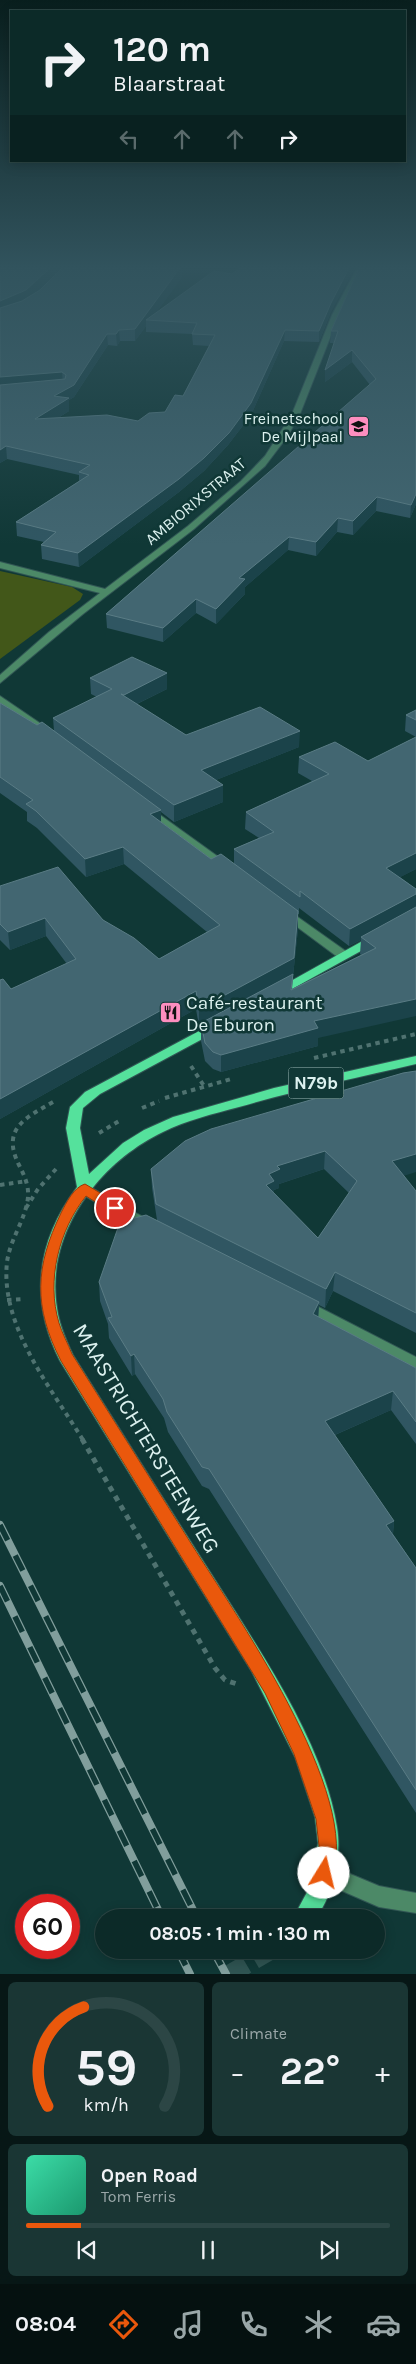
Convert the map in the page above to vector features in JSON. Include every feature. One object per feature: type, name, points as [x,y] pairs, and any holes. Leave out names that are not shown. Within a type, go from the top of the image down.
[{"type":"main road","points":[[265,999],[384,933]]},
{"type":"main road","points":[[85,1188],[73,1129],[75,1110],[81,1102],[95,1091],[230,1018]]},
{"type":"main road","name":"MAASTRICHTERSTEENWEG","points":[[324,1873],[328,1846],[326,1819],[302,1752],[271,1687],[66,1357],[52,1322],[48,1299],[48,1275],[54,1242],[72,1205],[85,1188],[117,1155],[150,1133],[192,1115],[255,1097],[416,1060]]},
{"type":"main road","name":"N79b","points":[[309,1909],[318,1894],[324,1873]]},
{"type":"street","name":"AMBIORIXSTRAAT","points":[[0,680],[53,634],[199,522],[269,458],[300,405],[317,360]]},
{"type":"street","points":[[0,565],[108,592]]},
{"type":"street","points":[[0,699],[50,735]]},
{"type":"street","points":[[137,801],[233,872]]},
{"type":"street","points":[[273,902],[343,955]]},
{"type":"street","points":[[85,1188],[130,1217],[159,1232]]},
{"type":"street","points":[[287,1297],[416,1364]]},
{"type":"street","points":[[324,1873],[369,1895],[391,1902],[416,1903]]},
{"type":"path","points":[[187,1042],[188,1061],[218,1108]]},
{"type":"path","points":[[0,1185],[27,1181]]},
{"type":"green space","points":[[0,571],[72,587],[83,594],[80,600],[0,659]]},
{"type":"building","points":[[0,360],[90,360],[74,385],[54,396],[69,398],[35,419],[107,415],[138,421],[149,413],[165,412],[175,395],[183,396],[202,360],[271,360],[251,403],[229,433],[204,458],[179,479],[78,553],[41,545],[56,532],[16,522],[89,475],[79,472],[90,465],[6,446],[0,450],[0,385],[65,379],[66,375],[62,372],[0,377]]},
{"type":"building","points":[[328,360],[338,360],[325,370]]},
{"type":"building","points":[[360,360],[416,360],[416,494],[411,505],[377,497],[353,521],[338,518],[316,542],[289,537],[239,578],[245,579],[216,609],[196,599],[163,628],[106,614],[376,379]]},
{"type":"building","points":[[132,657],[167,673],[124,695],[121,694],[186,735],[260,707],[300,731],[201,770],[223,785],[174,805],[53,718],[112,689],[90,678]]},
{"type":"building","points":[[0,703],[37,725],[42,722],[161,810],[150,814],[211,859],[221,854],[298,911],[294,958],[199,1009],[196,991],[0,1099],[0,980],[3,979],[11,989],[76,959],[45,918],[8,932],[0,924],[0,886],[58,867],[103,920],[134,938],[159,959],[220,925],[123,847],[85,859],[36,811],[26,804],[33,800],[0,777]]},
{"type":"building","points":[[416,710],[416,720],[406,715]]},
{"type":"building","points":[[416,737],[416,853],[386,868],[416,889],[416,894],[350,929],[300,891],[300,897],[234,849],[274,832],[246,812],[329,774],[299,757],[335,742],[368,761]]},
{"type":"building","points":[[416,907],[416,999],[314,1021],[318,1028],[221,1055],[213,1052],[205,1043],[201,1023],[293,974],[291,990],[376,948],[361,937]]},
{"type":"building","points":[[416,1071],[416,1154],[392,1161],[416,1191],[416,1313],[335,1272],[326,1289],[156,1204],[151,1169],[185,1141],[211,1129],[403,1073]],"holes":[[[325,1151],[357,1181],[318,1238],[266,1185],[274,1181],[269,1174],[280,1169],[277,1166]]]},
{"type":"building","points":[[146,1215],[319,1302],[313,1314],[416,1368],[416,1422],[393,1391],[325,1421],[394,1521],[386,1525],[416,1568],[416,1790],[209,1469],[202,1467],[167,1412],[163,1399],[134,1354],[131,1356],[108,1318],[112,1317],[99,1282],[120,1222]]},
{"type":"tunnel","points":[[230,1974],[256,1959]]},
{"type":"railway","points":[[0,1525],[192,1909]]},
{"type":"railway","points":[[0,1586],[158,1909]]},
{"type":"railway","points":[[182,1959],[190,1974]]},
{"type":"railway","points":[[218,1959],[226,1974]]},
{"type":"place","name":"Freinetschool De Mijlpaal","points":[[359,427]]},
{"type":"place","name":"Café-restaurant De Eburon","points":[[170,1013]]},
{"type":"route","points":[[115,1208],[85,1188],[72,1205],[54,1242],[48,1275],[48,1299],[52,1322],[66,1357],[271,1687],[302,1752],[326,1819],[328,1846],[324,1873]]}]
